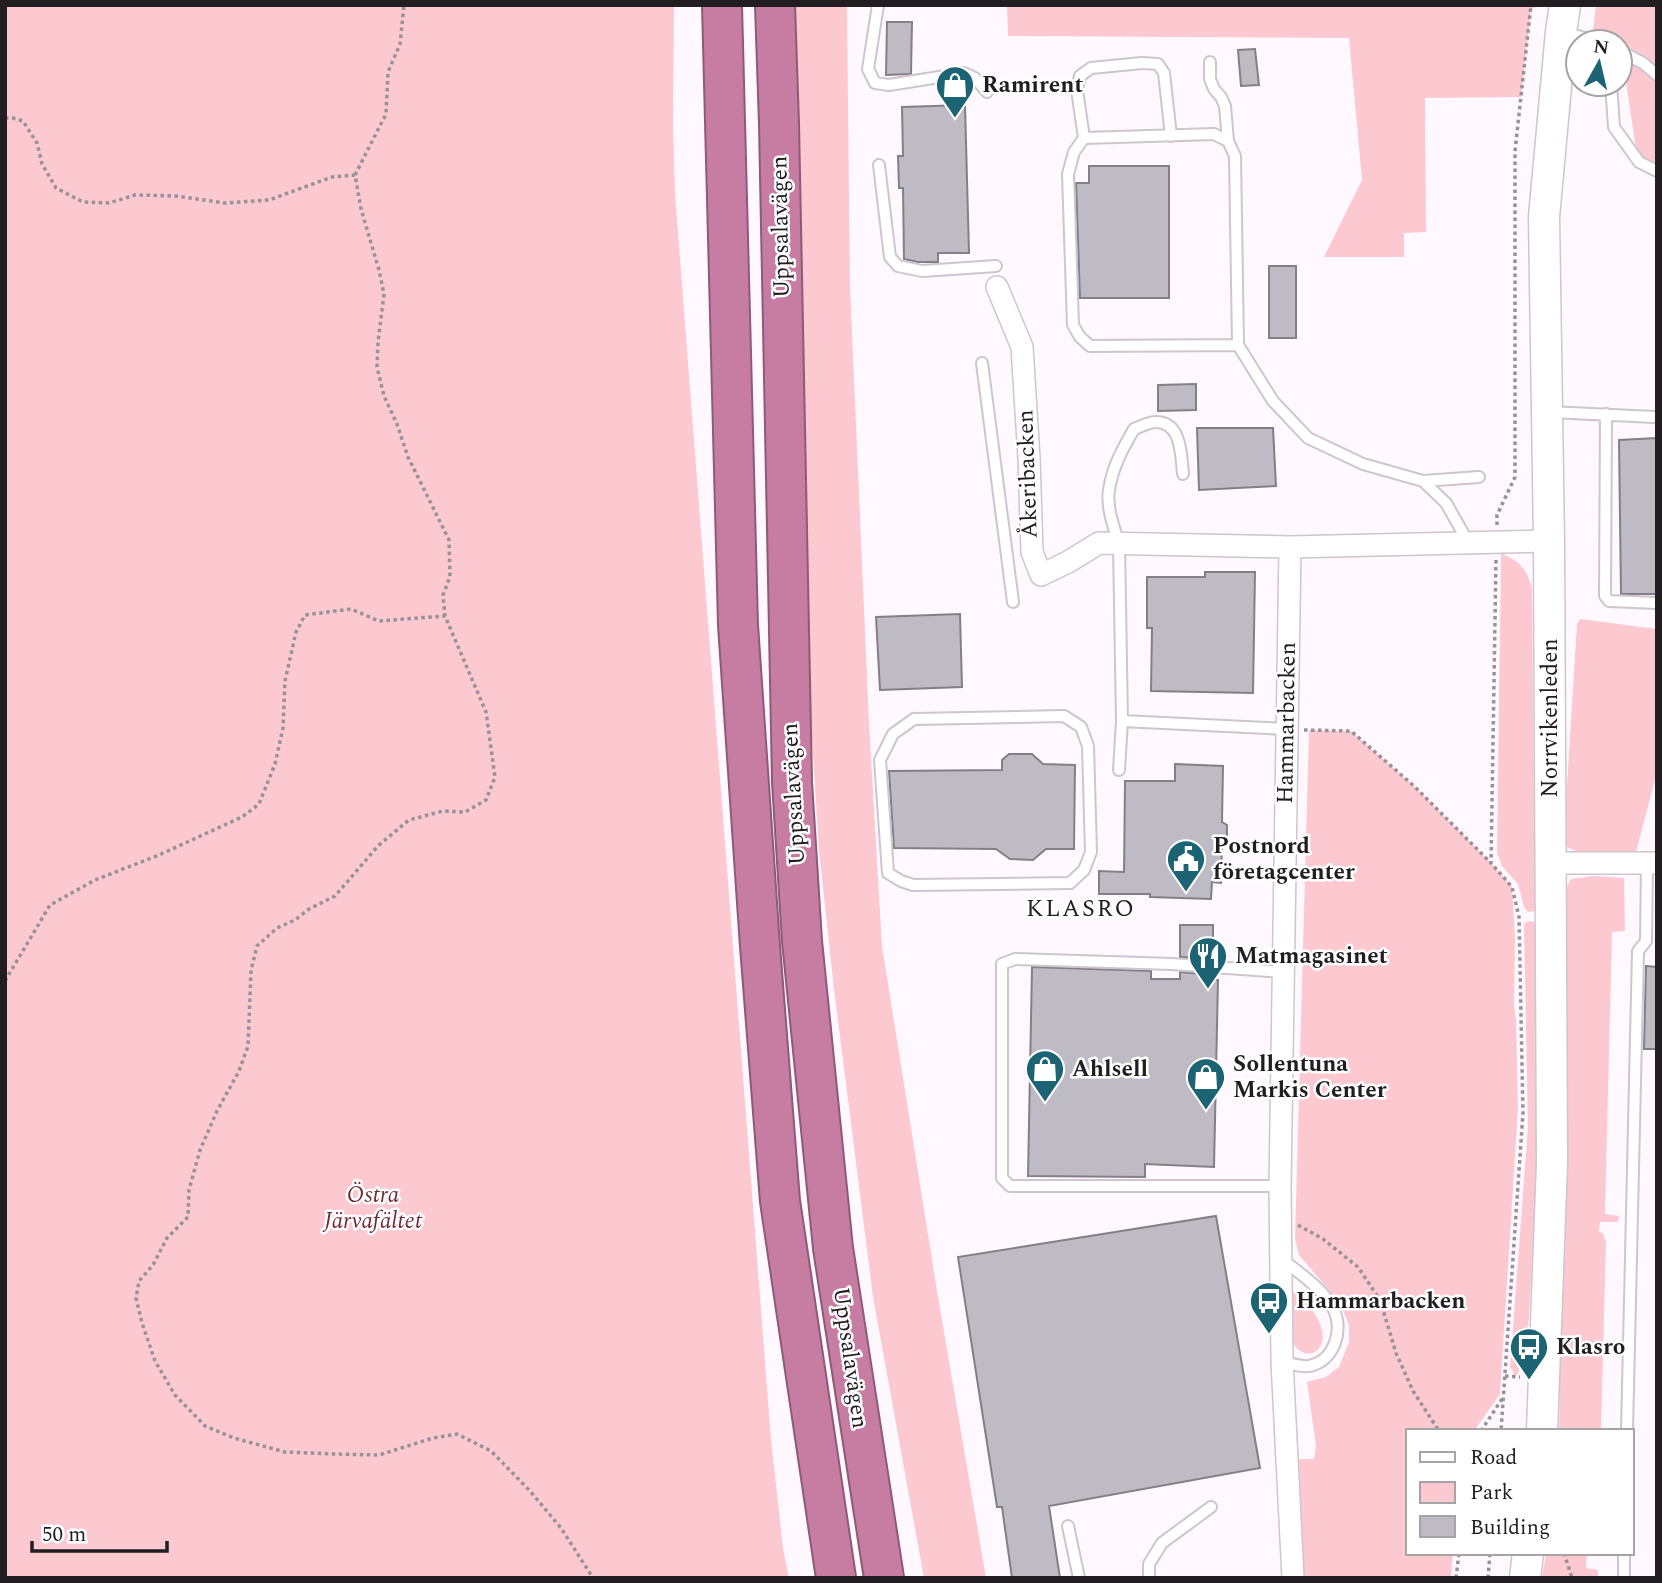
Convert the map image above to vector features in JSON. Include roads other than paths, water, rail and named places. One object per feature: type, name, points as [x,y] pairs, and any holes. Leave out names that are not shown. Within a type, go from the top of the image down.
[{"type":"highway","name":"Uppsalavägen","points":[[722,5],[738,625],[759,932],[780,1202],[836,1578]]},
{"type":"highway","name":"Uppsalavägen","points":[[775,5],[788,612],[794,809],[802,941],[834,1248],[884,1578]]},
{"type":"highway","points":[[862,1437],[896,1578]]},
{"type":"main road","name":"Norrvikenleden","points":[[1542,1429],[1552,1163],[1549,541],[1544,217],[1563,19]]},
{"type":"main road","points":[[1525,1578],[1528,1555]]},
{"type":"street","name":"Åkeribacken","points":[[996,276],[1022,347],[1032,552],[1041,575],[1099,543],[1290,547]]},
{"type":"street","points":[[1290,547],[1549,541]]},
{"type":"street","name":"Hammarbacken","points":[[1290,547],[1280,1258],[1282,1361],[1293,1578]]},
{"type":"street","points":[[1551,863],[1652,863]]},
{"type":"lane","points":[[878,5],[868,69],[875,83],[889,85],[964,73],[975,78],[987,92]]},
{"type":"lane","points":[[1634,58],[1657,75]]},
{"type":"lane","points":[[1210,62],[1210,79],[1214,89],[1222,97],[1228,141],[1236,156],[1238,345],[1273,401],[1308,438],[1363,464],[1423,481],[1479,477]]},
{"type":"lane","points":[[1171,136],[1164,73],[1158,64],[1091,68],[1080,76],[1077,90],[1084,138],[1074,152],[1068,174],[1073,325],[1080,337],[1090,346],[1238,345]]},
{"type":"lane","points":[[1612,98],[1614,127],[1639,162],[1657,171]]},
{"type":"lane","points":[[1084,138],[1214,134],[1228,141]]},
{"type":"lane","points":[[879,165],[890,257],[898,266],[922,271],[996,276]]},
{"type":"lane","points":[[982,363],[1013,602]]},
{"type":"lane","points":[[1547,412],[1654,417]]},
{"type":"lane","points":[[1606,414],[1605,596],[1609,601],[1657,603]]},
{"type":"lane","points":[[1119,769],[1122,721],[1119,544],[1108,491],[1119,454],[1134,429],[1155,422],[1169,426],[1179,438],[1183,474]]},
{"type":"lane","points":[[1423,481],[1446,503],[1468,542]]},
{"type":"lane","points":[[1064,716],[1081,727],[1088,746],[1091,852],[1084,870],[1070,883],[914,885],[888,873],[880,760],[893,734],[914,719],[993,718],[1064,716]]},
{"type":"lane","points":[[1122,721],[1286,729]]},
{"type":"lane","points":[[1627,1429],[1638,951],[1646,941],[1652,863]]},
{"type":"lane","points":[[1280,1186],[1010,1186],[1002,1178],[1002,964],[1015,959],[1028,959],[1172,964],[1283,972]]},
{"type":"lane","points":[[1280,1258],[1323,1294],[1333,1308],[1338,1332],[1332,1349],[1323,1360],[1310,1366],[1295,1366],[1282,1361]]},
{"type":"lane","points":[[1149,1578],[1149,1564],[1162,1543],[1211,1507]]},
{"type":"lane","points":[[1069,1526],[1079,1578]]},
{"type":"lane","points":[[1624,1555],[1624,1578]]},
{"type":"place","name":"Ramirent","points":[[955,119]]},
{"type":"place","name":"Postnord företagcenter","points":[[1186,893]]},
{"type":"place","name":"Matmagasinet","points":[[1208,990]]},
{"type":"place","name":"Ahlsell","points":[[1045,1103]]},
{"type":"place","name":"Sollentuna Markis Center","points":[[1206,1111]]},
{"type":"place","name":"Hammarbacken","points":[[1269,1335]]},
{"type":"place","name":"Klasro","points":[[1529,1381]]},
{"type":"district","name":"KLASRO","points":[[1081,909]]},
{"type":"park label","name":"Östra Järvafältet","points":[[373,1208]]}]
